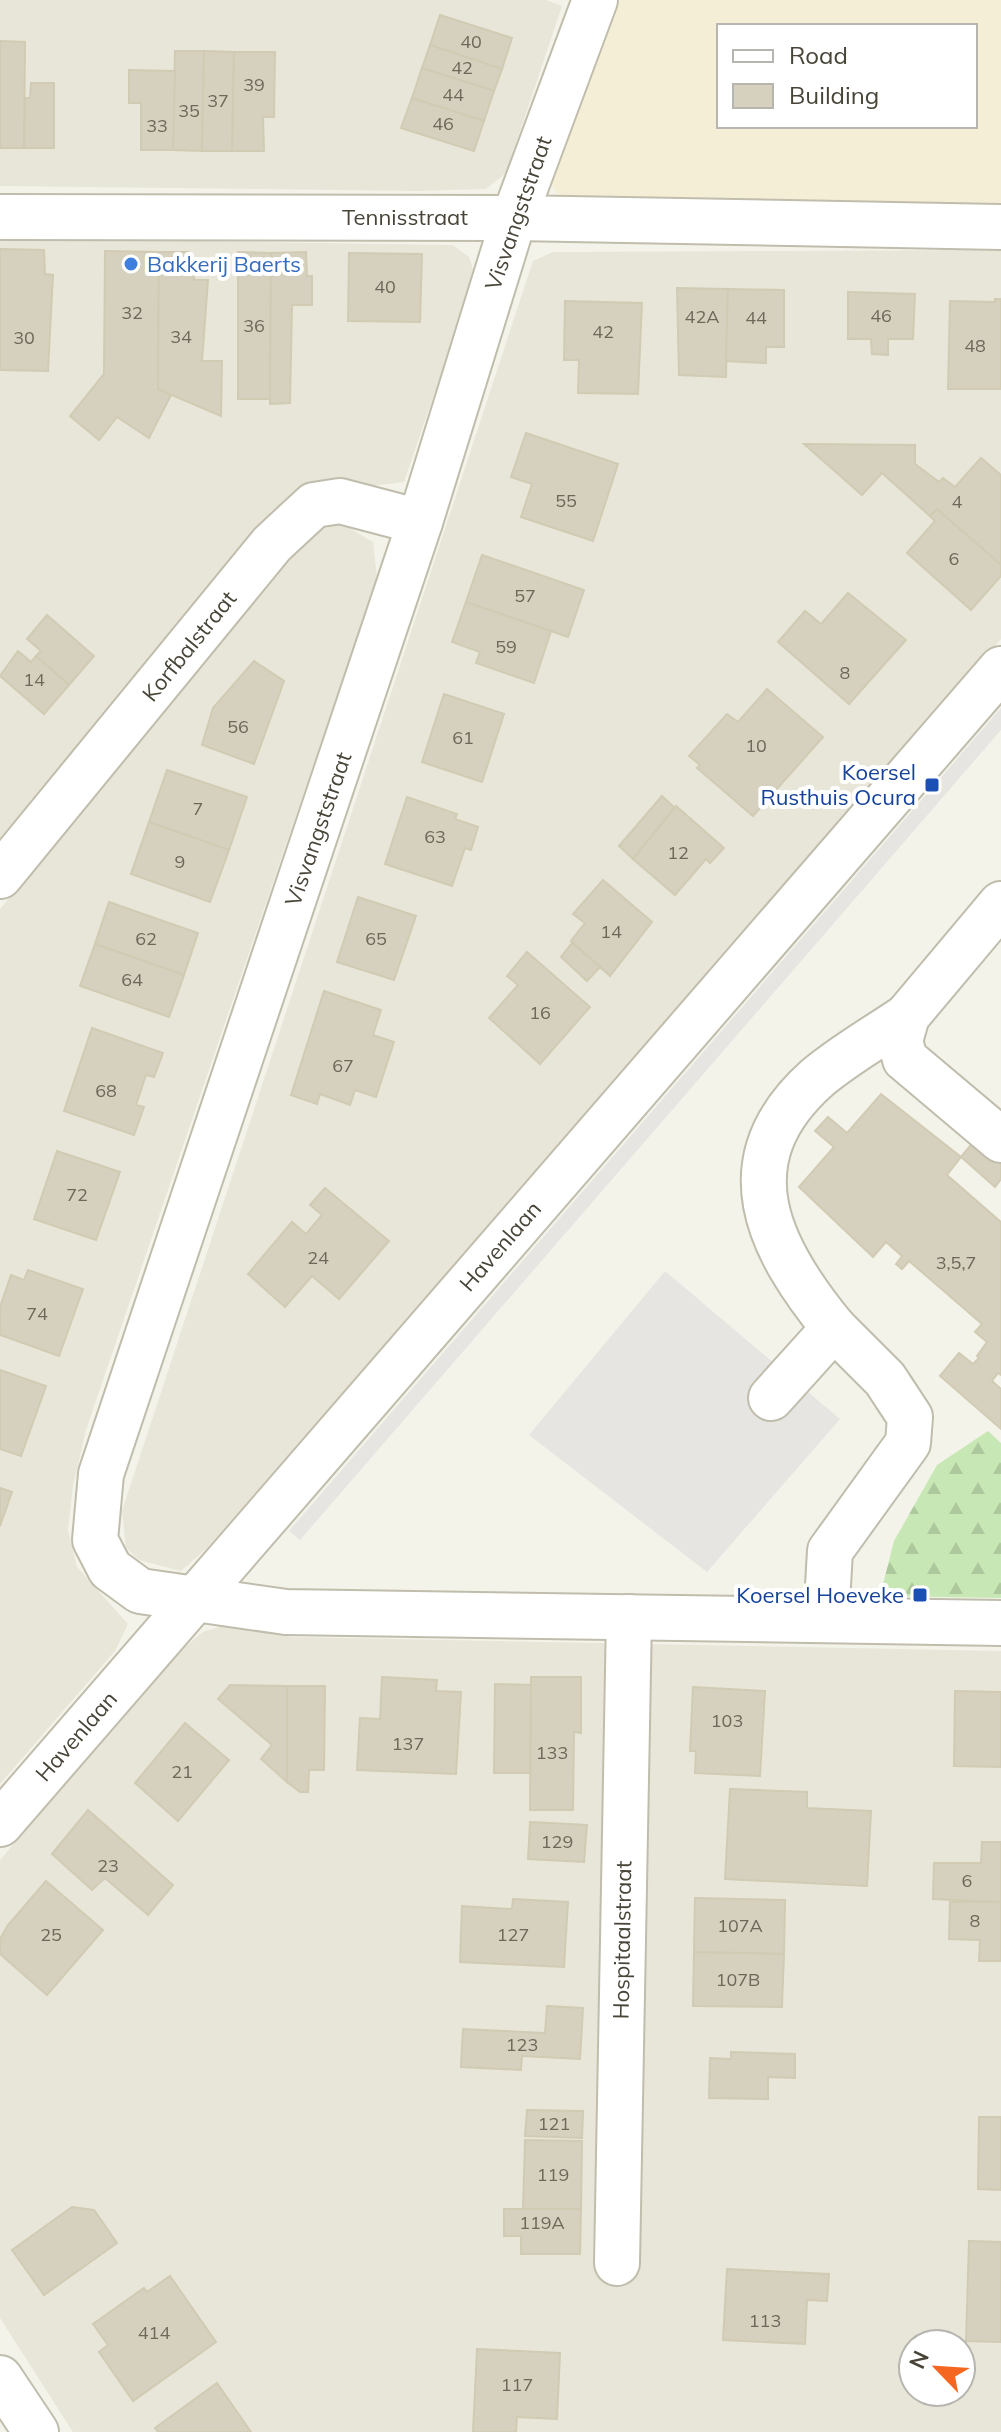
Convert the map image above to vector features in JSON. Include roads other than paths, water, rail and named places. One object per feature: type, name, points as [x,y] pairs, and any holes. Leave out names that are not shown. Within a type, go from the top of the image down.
[{"type":"street","name":"Visvangststraat","points":[[197,1597],[140,1591],[110,1569],[95,1540],[101,1474],[420,522],[514,218],[595,0]]},
{"type":"street","name":"Tennisstraat","points":[[0,217],[514,218],[1001,227]]},
{"type":"street","name":"Korfbalstraat","points":[[0,876],[272,544],[314,505],[340,501],[420,522]]},
{"type":"street","name":"Havenlaan","points":[[0,1824],[1001,669]]},
{"type":"street","points":[[826,1620],[830,1551],[908,1443],[910,1417],[885,1379],[809,1298],[777,1244],[763,1200],[765,1151],[778,1126],[816,1079],[907,1016],[1001,904]]},
{"type":"street","points":[[907,1016],[900,1041],[905,1059],[1001,1140]]},
{"type":"street","points":[[771,1398],[834,1328]]},
{"type":"street","points":[[197,1597],[286,1612],[1001,1623]]},
{"type":"street","name":"Hospitaalstraat","points":[[617,2263],[629,1617]]},
{"type":"street","points":[[0,2378],[36,2432]]},
{"type":"place","name":"Bakkerij Baerts","points":[[131,264]]},
{"type":"place","name":"Koersel Rusthuis Ocura","points":[[932,785]]},
{"type":"place","name":"Koersel Hoeveke","points":[[920,1595]]}]
